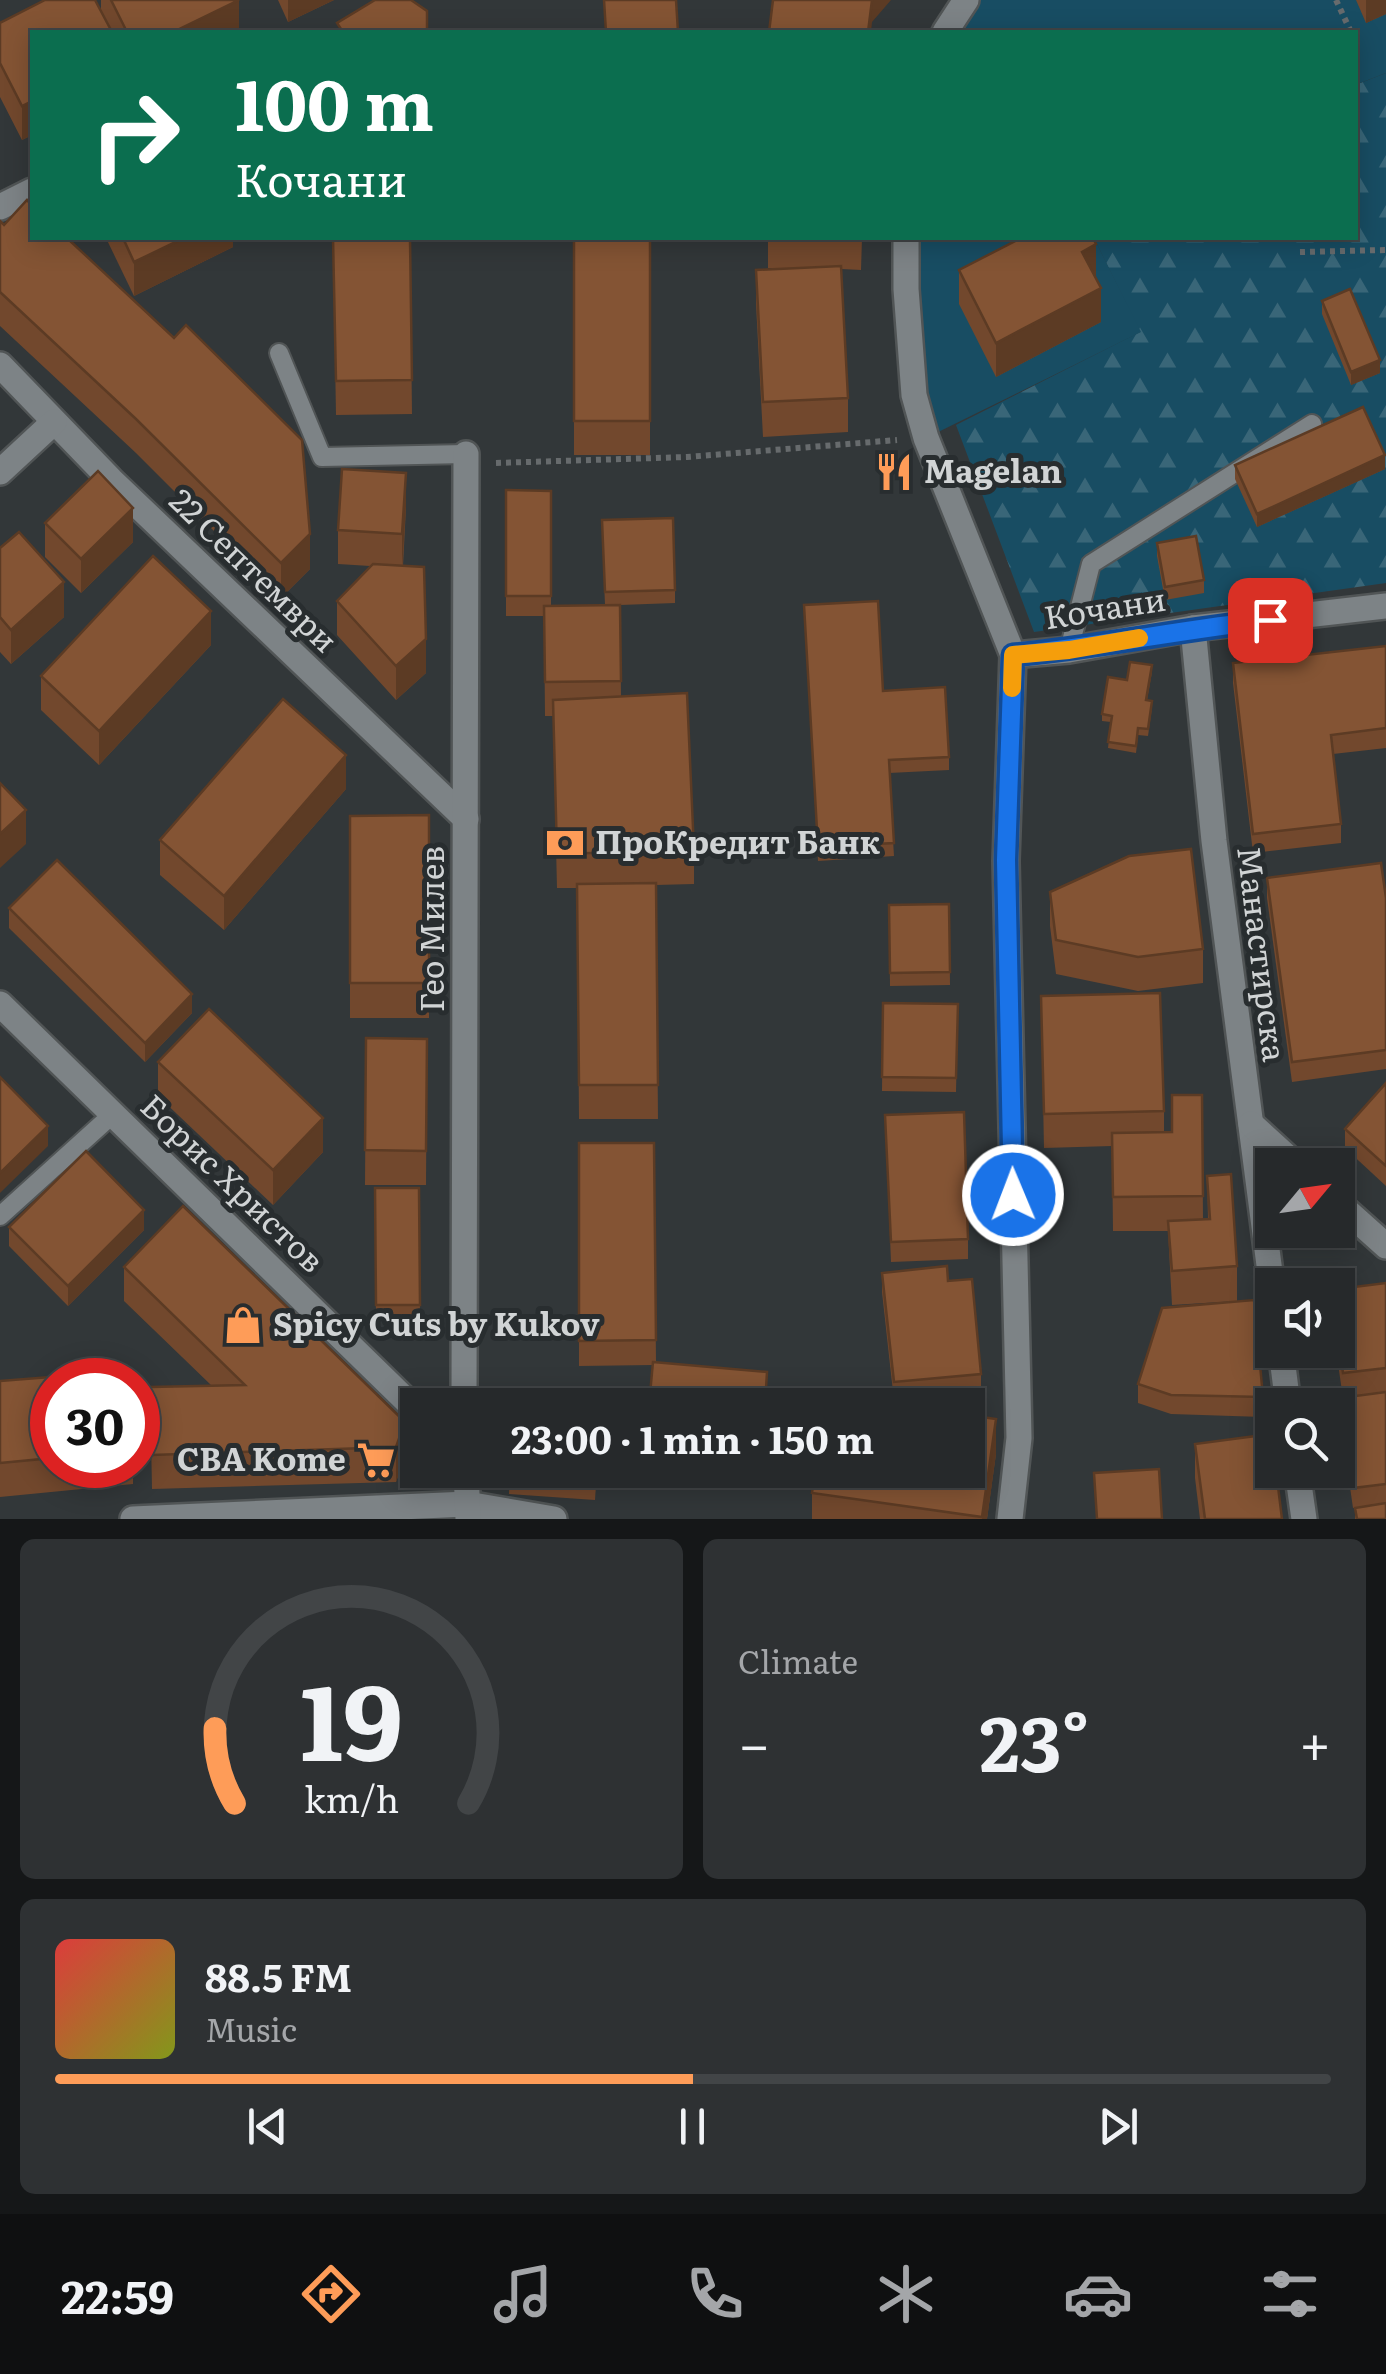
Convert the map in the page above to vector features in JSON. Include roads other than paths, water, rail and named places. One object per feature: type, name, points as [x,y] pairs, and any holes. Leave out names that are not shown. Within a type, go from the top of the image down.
[{"type":"street","points":[[946,30],[966,0]]},
{"type":"street","points":[[0,207],[30,192]]},
{"type":"street","points":[[906,240],[914,395],[926,438],[1013,655],[1006,860],[1019,1438],[1010,1519]]},
{"type":"street","name":"22 Септември","points":[[0,365],[54,422],[466,818]]},
{"type":"street","points":[[0,472],[54,422]]},
{"type":"street","name":"Гео Милев","points":[[464,1388],[466,454]]},
{"type":"street","name":"Кочани","points":[[1013,655],[1069,650],[1193,628],[1386,606]]},
{"type":"street","name":"Манастирска","points":[[1193,628],[1214,841],[1269,1268]]},
{"type":"street","name":"Борис Христов","points":[[0,1004],[400,1394]]},
{"type":"street","points":[[1250,1124],[1277,1148]]},
{"type":"street","points":[[1355,1218],[1386,1246]]},
{"type":"street","points":[[1300,1488],[1304,1519]]},
{"type":"street","points":[[134,1519],[468,1512],[554,1519]]},
{"type":"lane","points":[[279,353],[322,456],[466,454]]},
{"type":"lane","points":[[1069,650],[1091,564],[1312,424]]},
{"type":"lane","points":[[0,1216],[114,1114]]},
{"type":"place","name":"Magelan","points":[[894,472]]},
{"type":"place","name":"ПроКредит Банк","points":[[565,843]]},
{"type":"place","name":"Spicy Cuts by Kukov","points":[[243,1325]]},
{"type":"place","name":"CBA Kome","points":[[376,1460]]}]
